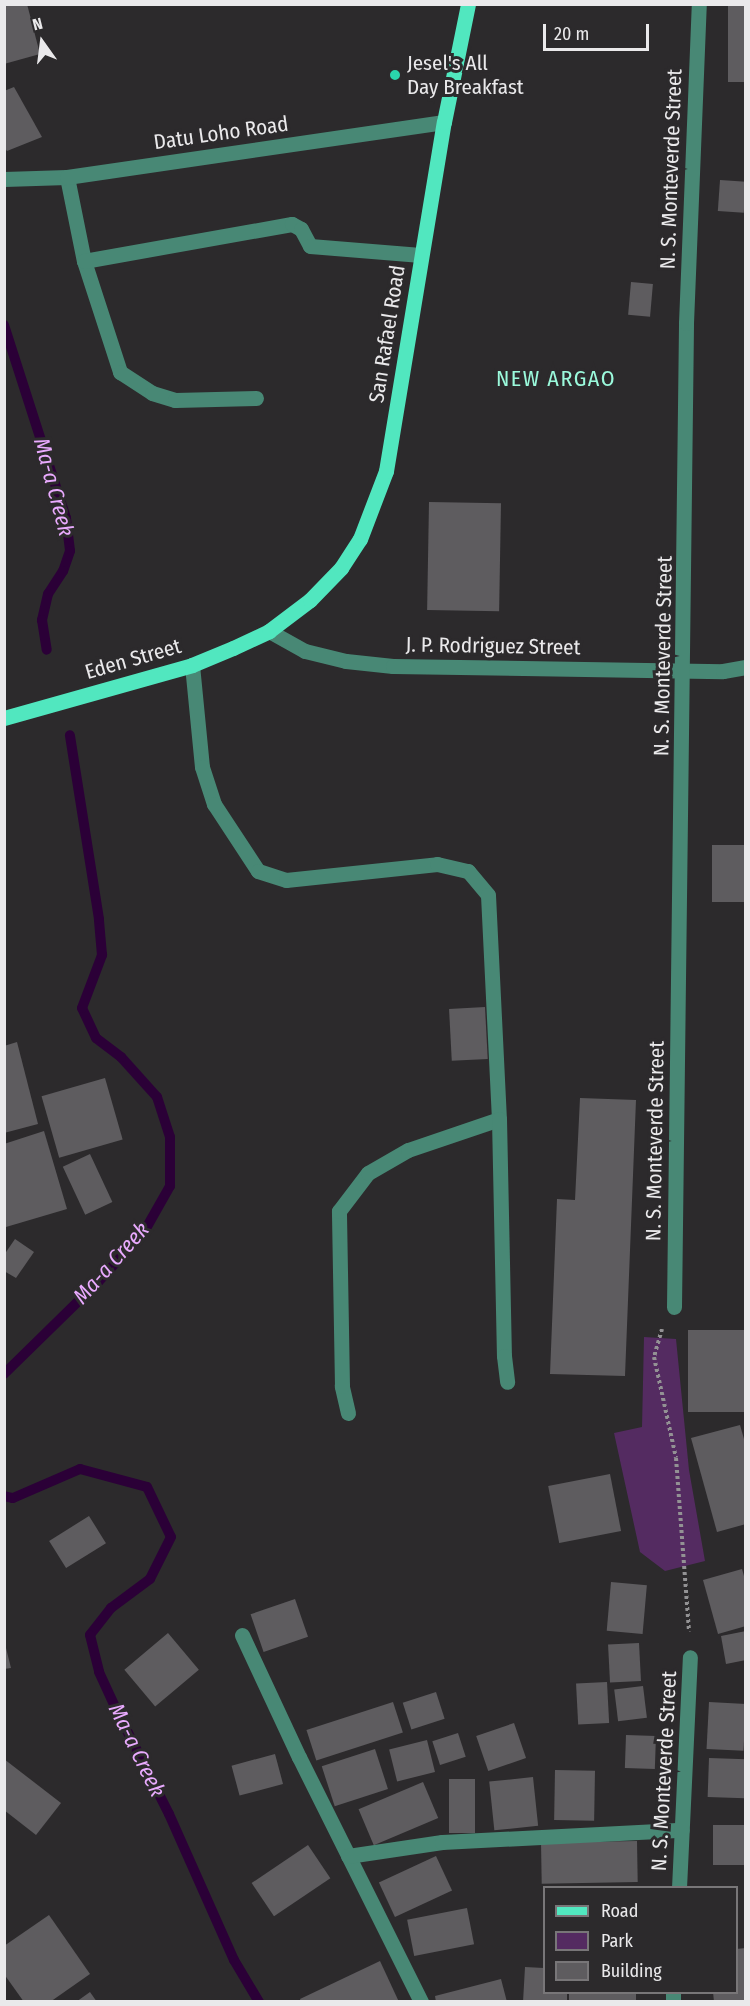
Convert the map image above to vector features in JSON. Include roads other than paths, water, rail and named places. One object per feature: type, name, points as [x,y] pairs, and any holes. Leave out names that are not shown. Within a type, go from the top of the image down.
[{"type":"main road","name":"San Rafael Road","points":[[269,632],[310,600],[341,568],[360,539],[386,471],[444,122],[468,4]]},
{"type":"main road","name":"Eden Street","points":[[4,717],[192,665],[269,632]]},
{"type":"street","name":"N. S. Monteverde Street","points":[[674,1307],[684,670],[686,323],[699,4]]},
{"type":"street","name":"Datu Loho Road","points":[[4,179],[67,177],[444,122]]},
{"type":"street","points":[[67,177],[84,261],[120,372],[152,393],[175,400],[256,398]]},
{"type":"street","points":[[84,261],[292,224],[302,230],[310,246],[421,255]]},
{"type":"street","name":"J. P. Rodriguez Street","points":[[269,632],[305,651],[346,661],[393,666],[723,671],[746,667]]},
{"type":"street","points":[[192,665],[202,767],[213,804],[258,871],[286,880],[437,864],[468,871],[488,896],[499,1119],[504,1356],[507,1382]]},
{"type":"street","name":"J. P. Rodriguez Street","points":[[723,671],[746,678]]},
{"type":"street","points":[[348,1413],[342,1386],[339,1211],[368,1173],[408,1150],[499,1119]]},
{"type":"street","points":[[242,1635],[348,1856],[421,2001]]},
{"type":"street","name":"N. S. Monteverde Street","points":[[679,1886],[690,1657]]},
{"type":"street","points":[[348,1856],[442,1842],[682,1830]]},
{"type":"waterway","name":"Ma-a Creek","points":[[4,325],[66,518],[70,551],[63,571],[48,594],[42,620],[47,650]]},
{"type":"waterway","name":"Ma-a Creek","points":[[4,1374],[98,1282],[144,1232],[170,1186],[170,1137],[157,1097],[121,1057],[96,1038],[82,1008],[102,955],[99,919],[70,735]]},
{"type":"waterway","name":"Ma-a Creek","points":[[4,1496],[13,1498],[80,1469],[147,1487],[171,1537],[150,1579],[111,1608],[90,1635],[99,1672],[169,1814],[234,1960],[259,2002]]},
{"type":"place","name":"Jesel's All Day Breakfast","points":[[395,75]]},
{"type":"district","name":"NEW ARGAO","points":[[556,379]]}]
